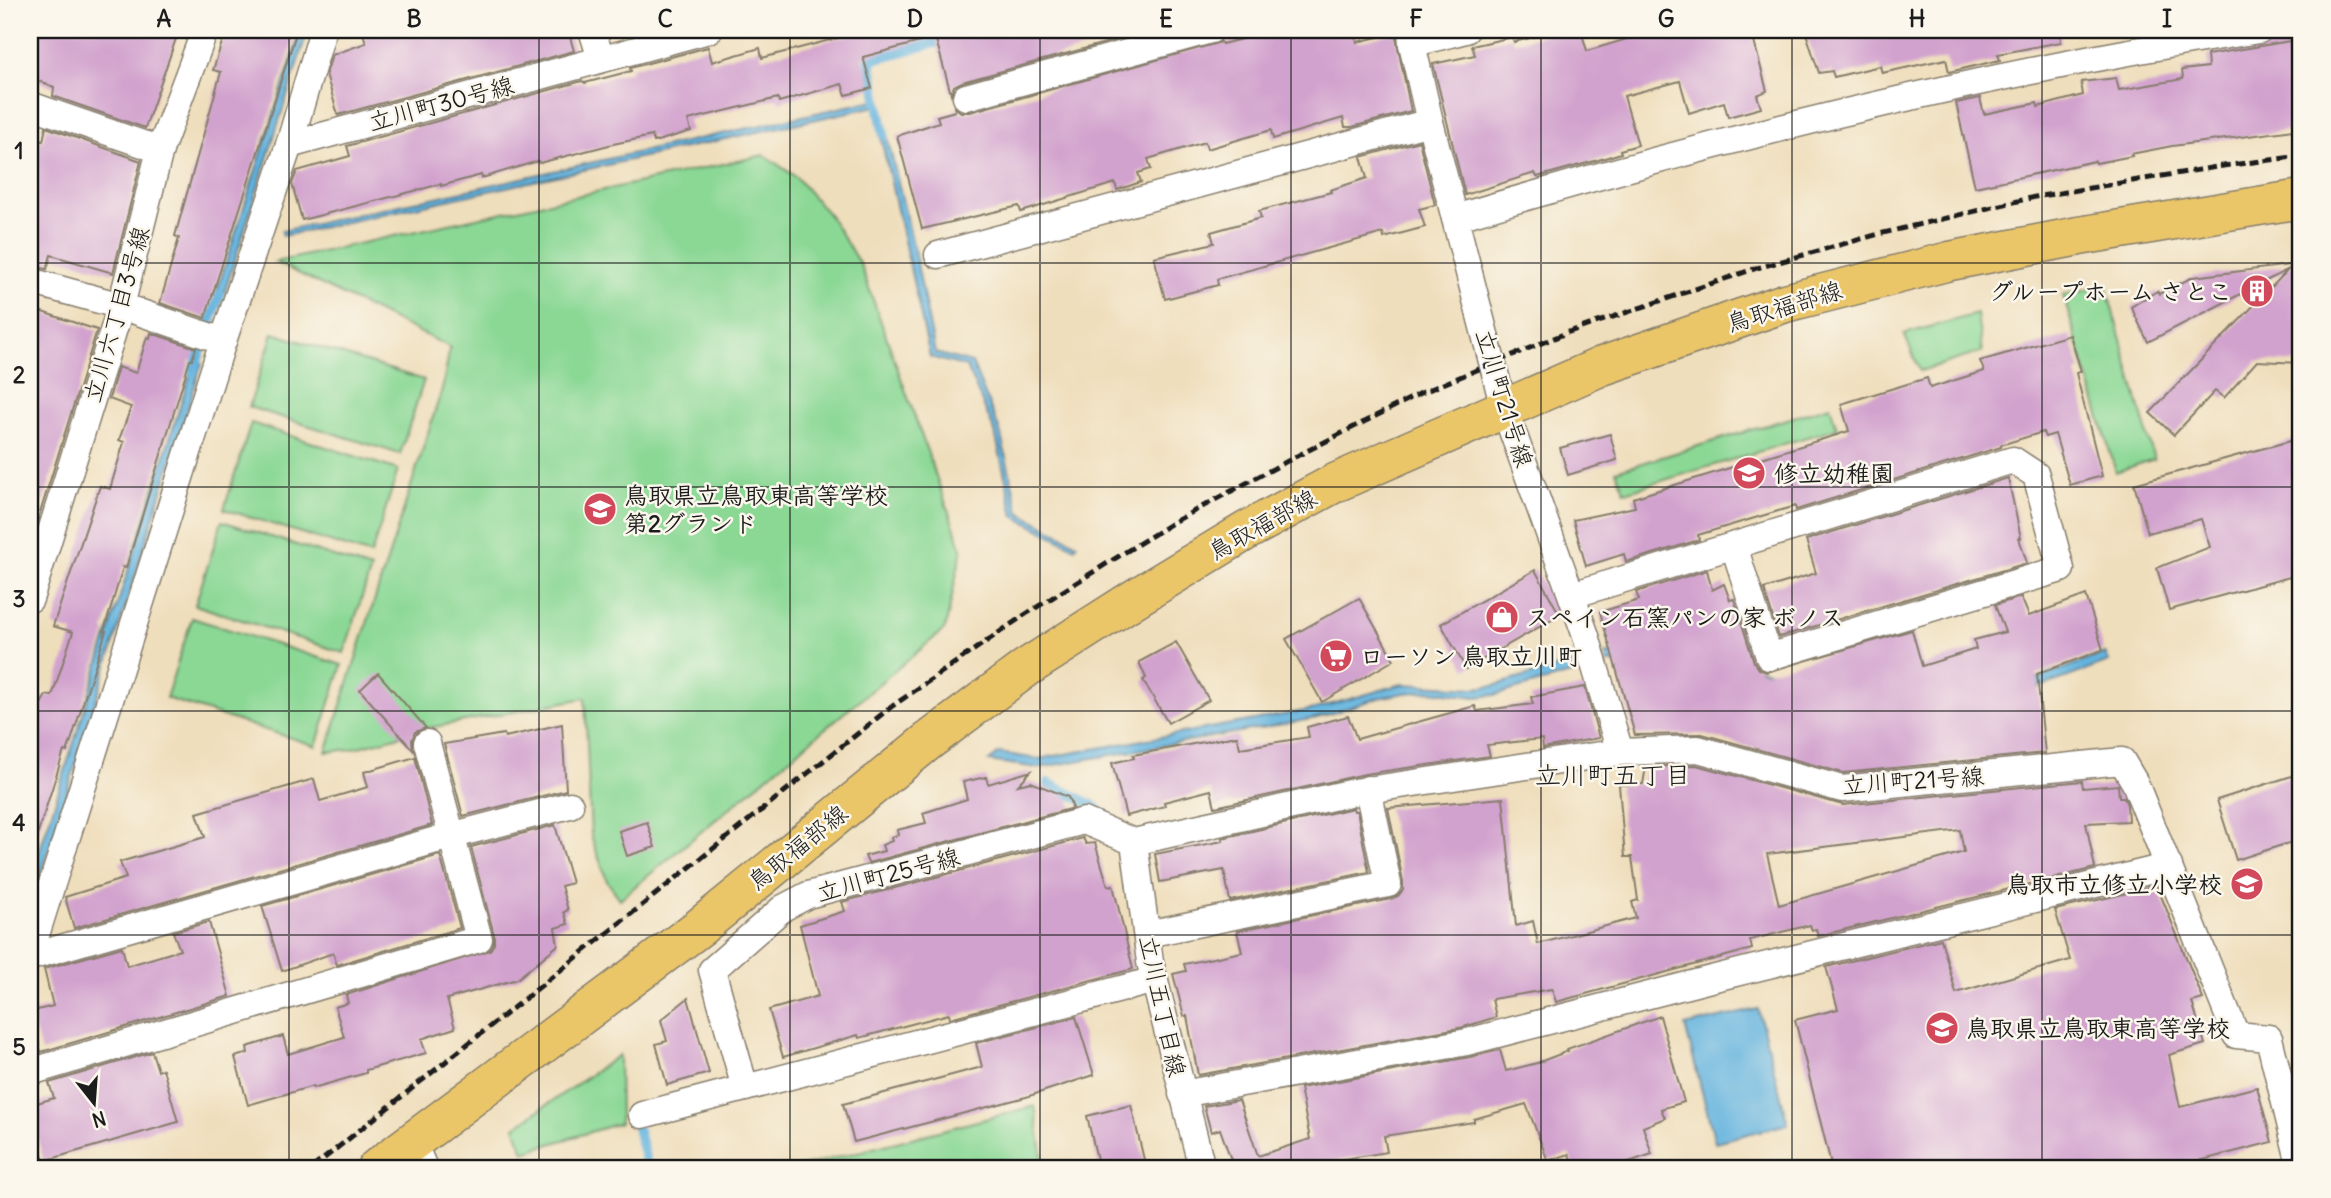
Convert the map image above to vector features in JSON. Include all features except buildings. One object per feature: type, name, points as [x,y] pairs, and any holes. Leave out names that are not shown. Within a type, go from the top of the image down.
[{"type":"main road","name":"鳥取福部線","points":[[377,1168],[418,1154],[927,742],[1026,668],[1246,531],[1335,483],[1602,366],[1797,300],[1950,261],[2079,236],[2301,200]]},
{"type":"street","name":"立川六丁目3号線","points":[[30,599],[121,306],[160,150],[205,30]]},
{"type":"street","points":[[30,955],[223,341],[289,145],[323,30]]},
{"type":"street","points":[[592,30],[601,59]]},
{"type":"street","name":"立川町30号線","points":[[289,145],[709,30]]},
{"type":"street","points":[[966,97],[1211,30]]},
{"type":"street","points":[[1411,37],[1466,30]]},
{"type":"street","points":[[1455,218],[1608,172],[1834,115],[2152,47],[2259,30]]},
{"type":"street","name":"立川町21号線","points":[[1411,37],[1430,122],[1504,408],[1572,595],[1620,752],[1698,749],[1842,789],[2122,761],[2169,866],[2236,1035],[2269,1038],[2301,1168]]},
{"type":"street","points":[[30,105],[160,150]]},
{"type":"street","points":[[938,255],[1430,122]]},
{"type":"street","points":[[30,281],[121,306],[223,341]]},
{"type":"street","points":[[1572,595],[2013,460],[2036,475],[2061,569],[1769,657],[1734,546]]},
{"type":"street","points":[[30,1072],[479,939],[427,743]]},
{"type":"street","points":[[1135,842],[1368,789],[1620,752]]},
{"type":"street","points":[[1147,934],[1388,884],[1368,789]]},
{"type":"street","points":[[30,955],[450,836],[570,805]]},
{"type":"street","name":"立川町25号線","points":[[712,970],[783,908],[808,895],[1084,821],[1135,842]]},
{"type":"street","name":"立川五丁目線","points":[[1135,842],[1155,980],[1202,1168]]},
{"type":"street","points":[[1182,1094],[1467,1042],[1707,979],[2169,866]]},
{"type":"street","points":[[700,927],[704,952],[712,970],[745,1088]]},
{"type":"street","points":[[642,1115],[1155,980]]},
{"type":"green space","name":"鳥取県立鳥取東高等学校 第2グランド","points":[[764,155],[796,177],[829,215],[861,266],[962,549],[945,629],[620,899],[607,881],[591,836],[585,698],[429,728],[352,749],[326,752],[443,386],[450,347],[275,262]]},
{"type":"green space","points":[[2106,286],[2154,459],[2116,472],[2063,295]]},
{"type":"green space","points":[[1977,314],[1982,352],[1920,371],[1904,334]]},
{"type":"green space","points":[[273,333],[424,380],[400,454],[249,407]]},
{"type":"green space","points":[[1830,406],[1837,428],[1625,492],[1616,471]]},
{"type":"green space","points":[[251,423],[398,470],[371,555],[224,509]]},
{"type":"green space","points":[[222,521],[371,569],[344,653],[195,605]]},
{"type":"green space","points":[[192,618],[342,665],[316,746],[166,698]]},
{"type":"green space","points":[[619,1055],[620,1123],[524,1152],[515,1127]]},
{"type":"green space","points":[[1035,1106],[1044,1168],[796,1168]]},
{"type":"water","points":[[301,30],[308,30],[220,307],[212,306]]},
{"type":"water","points":[[875,100],[876,106],[283,236],[282,231]]},
{"type":"water","points":[[881,125],[885,128],[914,249],[935,353],[972,363],[1000,431],[1019,512],[1077,544],[1075,548],[1014,516],[995,432],[967,367],[930,357],[879,129]]},
{"type":"water","points":[[194,362],[202,363],[30,910],[30,881]]},
{"type":"water","points":[[2105,653],[2109,662],[1973,712],[1657,664],[1607,663],[1605,654],[1650,654],[1757,668],[1789,677],[1965,706]]},
{"type":"water","points":[[1586,659],[1589,669],[1495,695],[1476,697],[1430,691],[1405,693],[1378,698],[1317,718],[1038,768],[989,761],[999,753],[1038,759],[1315,709],[1402,684],[1475,688],[1493,686]]},
{"type":"water","points":[[1758,1009],[1788,1124],[1715,1142],[1685,1026]]},
{"type":"waterway","points":[[884,135],[870,60],[947,40]]},
{"type":"waterway","points":[[193,373],[220,294]]},
{"type":"waterway","points":[[1048,783],[1092,805],[1117,824]]},
{"type":"waterway","points":[[637,1128],[648,1168]]},
{"type":"railway","points":[[312,1168],[891,707],[1026,614],[1172,523],[1293,458],[1421,393],[1566,333],[1757,268],[1879,234],[2035,197],[2301,156]]},
{"type":"place","name":"グループホーム さとこ","points":[[2257,291]]},
{"type":"place","name":"修立幼稚園","points":[[1749,473]]},
{"type":"place","name":"鳥取県立鳥取東高等学校 第2グランド","points":[[600,509]]},
{"type":"place","name":"スペイン石窯パンの家 ボノス","points":[[1502,617]]},
{"type":"place","name":"ローソン 鳥取立川町","points":[[1336,656]]},
{"type":"place","name":"鳥取市立修立小学校","points":[[2247,884]]},
{"type":"place","name":"鳥取県立鳥取東高等学校","points":[[1942,1028]]},
{"type":"district","name":"立川町五丁目","points":[[1613,774]]}]
